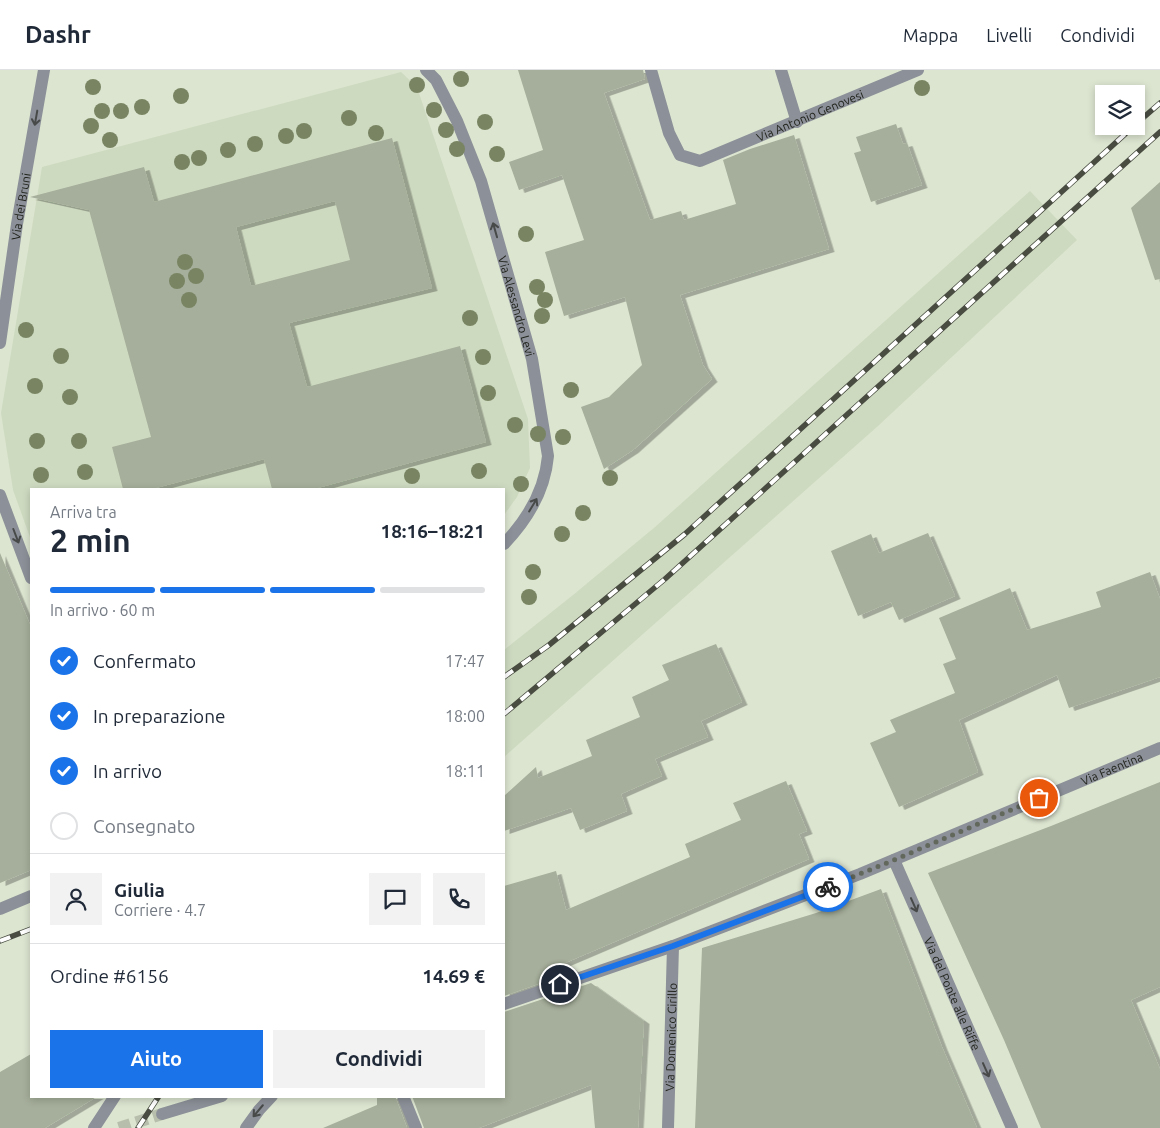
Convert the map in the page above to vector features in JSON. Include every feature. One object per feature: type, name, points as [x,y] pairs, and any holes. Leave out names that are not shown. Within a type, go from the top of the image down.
[{"type":"street","name":"Via dei Bruni","points":[[0,344],[17,224],[44,70]]},
{"type":"street","name":"Via Alessandro Levi","points":[[426,70],[436,80],[457,121],[481,181],[532,359],[548,456],[547,471],[534,505],[505,543]]},
{"type":"street","name":"Via Antonio Genovesi","points":[[650,70],[669,133],[680,155],[700,160],[797,122],[918,70]]},
{"type":"street","points":[[781,70],[797,122]]},
{"type":"street","points":[[0,495],[30,575]]},
{"type":"street","name":"Via Faentina","points":[[505,1004],[673,946],[894,860],[1160,748]]},
{"type":"street","name":"Via del Ponte alle Riffe","points":[[894,860],[1012,1128]]},
{"type":"street","points":[[0,909],[30,896]]},
{"type":"street","name":"Via Domenico Cirillo","points":[[668,1128],[673,946]]},
{"type":"street","points":[[94,1128],[114,1098]]},
{"type":"street","points":[[162,1114],[215,1098]]},
{"type":"street","points":[[246,1128],[270,1098]]},
{"type":"street","points":[[404,1098],[416,1128]]},
{"type":"shaded area","points":[[401,72],[417,87],[528,419],[530,468],[517,497],[505,514],[505,488],[30,488],[30,537],[13,490],[1,413],[42,167]]},
{"type":"shaded area","points":[[1030,191],[1077,240],[878,426],[505,756],[505,649],[655,527]]},
{"type":"building","points":[[518,70],[643,70],[645,79],[604,93],[650,220],[681,211],[684,220],[736,204],[723,160],[794,135],[829,249],[680,295],[703,365],[712,379],[633,450],[604,469],[581,407],[609,397],[642,365],[625,297],[564,316],[545,252],[584,240],[562,175],[519,190],[509,162],[543,150]]},
{"type":"building","points":[[896,124],[903,144],[907,143],[922,185],[871,202],[854,153],[861,151],[856,137]]},
{"type":"building","points":[[392,138],[432,288],[289,323],[307,387],[460,346],[486,442],[318,488],[272,488],[264,459],[156,488],[123,488],[112,447],[151,437],[89,210],[30,197],[144,167],[154,202]],"holes":[[[335,201],[350,260],[251,286],[236,227]]]},
{"type":"building","points":[[1160,182],[1160,279],[1155,280],[1131,208]]},
{"type":"building","points":[[928,533],[955,596],[899,620],[891,602],[858,616],[831,551],[871,534],[879,553]]},
{"type":"building","points":[[0,553],[30,625],[30,870],[0,883]]},
{"type":"building","points":[[1150,572],[1160,599],[1160,677],[1069,708],[1057,675],[959,720],[978,772],[899,807],[870,743],[896,732],[890,720],[955,693],[943,664],[956,659],[939,618],[1010,588],[1027,630],[1101,607],[1096,592]]},
{"type":"building","points":[[716,644],[742,702],[701,721],[708,737],[655,759],[662,776],[621,794],[627,811],[580,830],[571,808],[505,831],[505,795],[536,767],[538,778],[592,756],[586,740],[640,717],[632,697],[669,680],[662,665]]},
{"type":"building","points":[[786,781],[807,831],[799,834],[809,859],[565,963],[575,971],[505,996],[505,886],[556,871],[566,910],[690,857],[685,844],[741,820],[733,803]]},
{"type":"building","points":[[1160,782],[1160,987],[1131,1000],[1160,1069],[1160,1128],[1041,1128],[1004,1040],[928,873]]},
{"type":"building","points":[[881,889],[942,1047],[977,1128],[695,1128],[702,948],[816,913]]},
{"type":"building","points":[[591,983],[644,1021],[638,1128],[595,1128],[591,1085],[479,1128],[424,1128],[413,1098],[505,1098],[505,1012]]},
{"type":"building","points":[[30,1055],[30,1098],[95,1098],[45,1128],[0,1128],[0,1072]]},
{"type":"building","points":[[377,1098],[396,1098],[407,1128],[323,1128],[377,1105]]},
{"type":"tunnel","points":[[119,1128],[162,1114]]},
{"type":"railway","points":[[1145,116],[1160,103]]},
{"type":"railway","points":[[505,713],[665,579],[1160,132]]},
{"type":"railway","points":[[505,676],[549,645],[685,534],[1124,135]]},
{"type":"railway","points":[[0,941],[30,929]]},
{"type":"railway","points":[[138,1128],[158,1098]]},
{"type":"way so far","points":[[828,887],[1039,798]]},
{"type":"route","points":[[560,984],[673,946],[828,887]]}]
